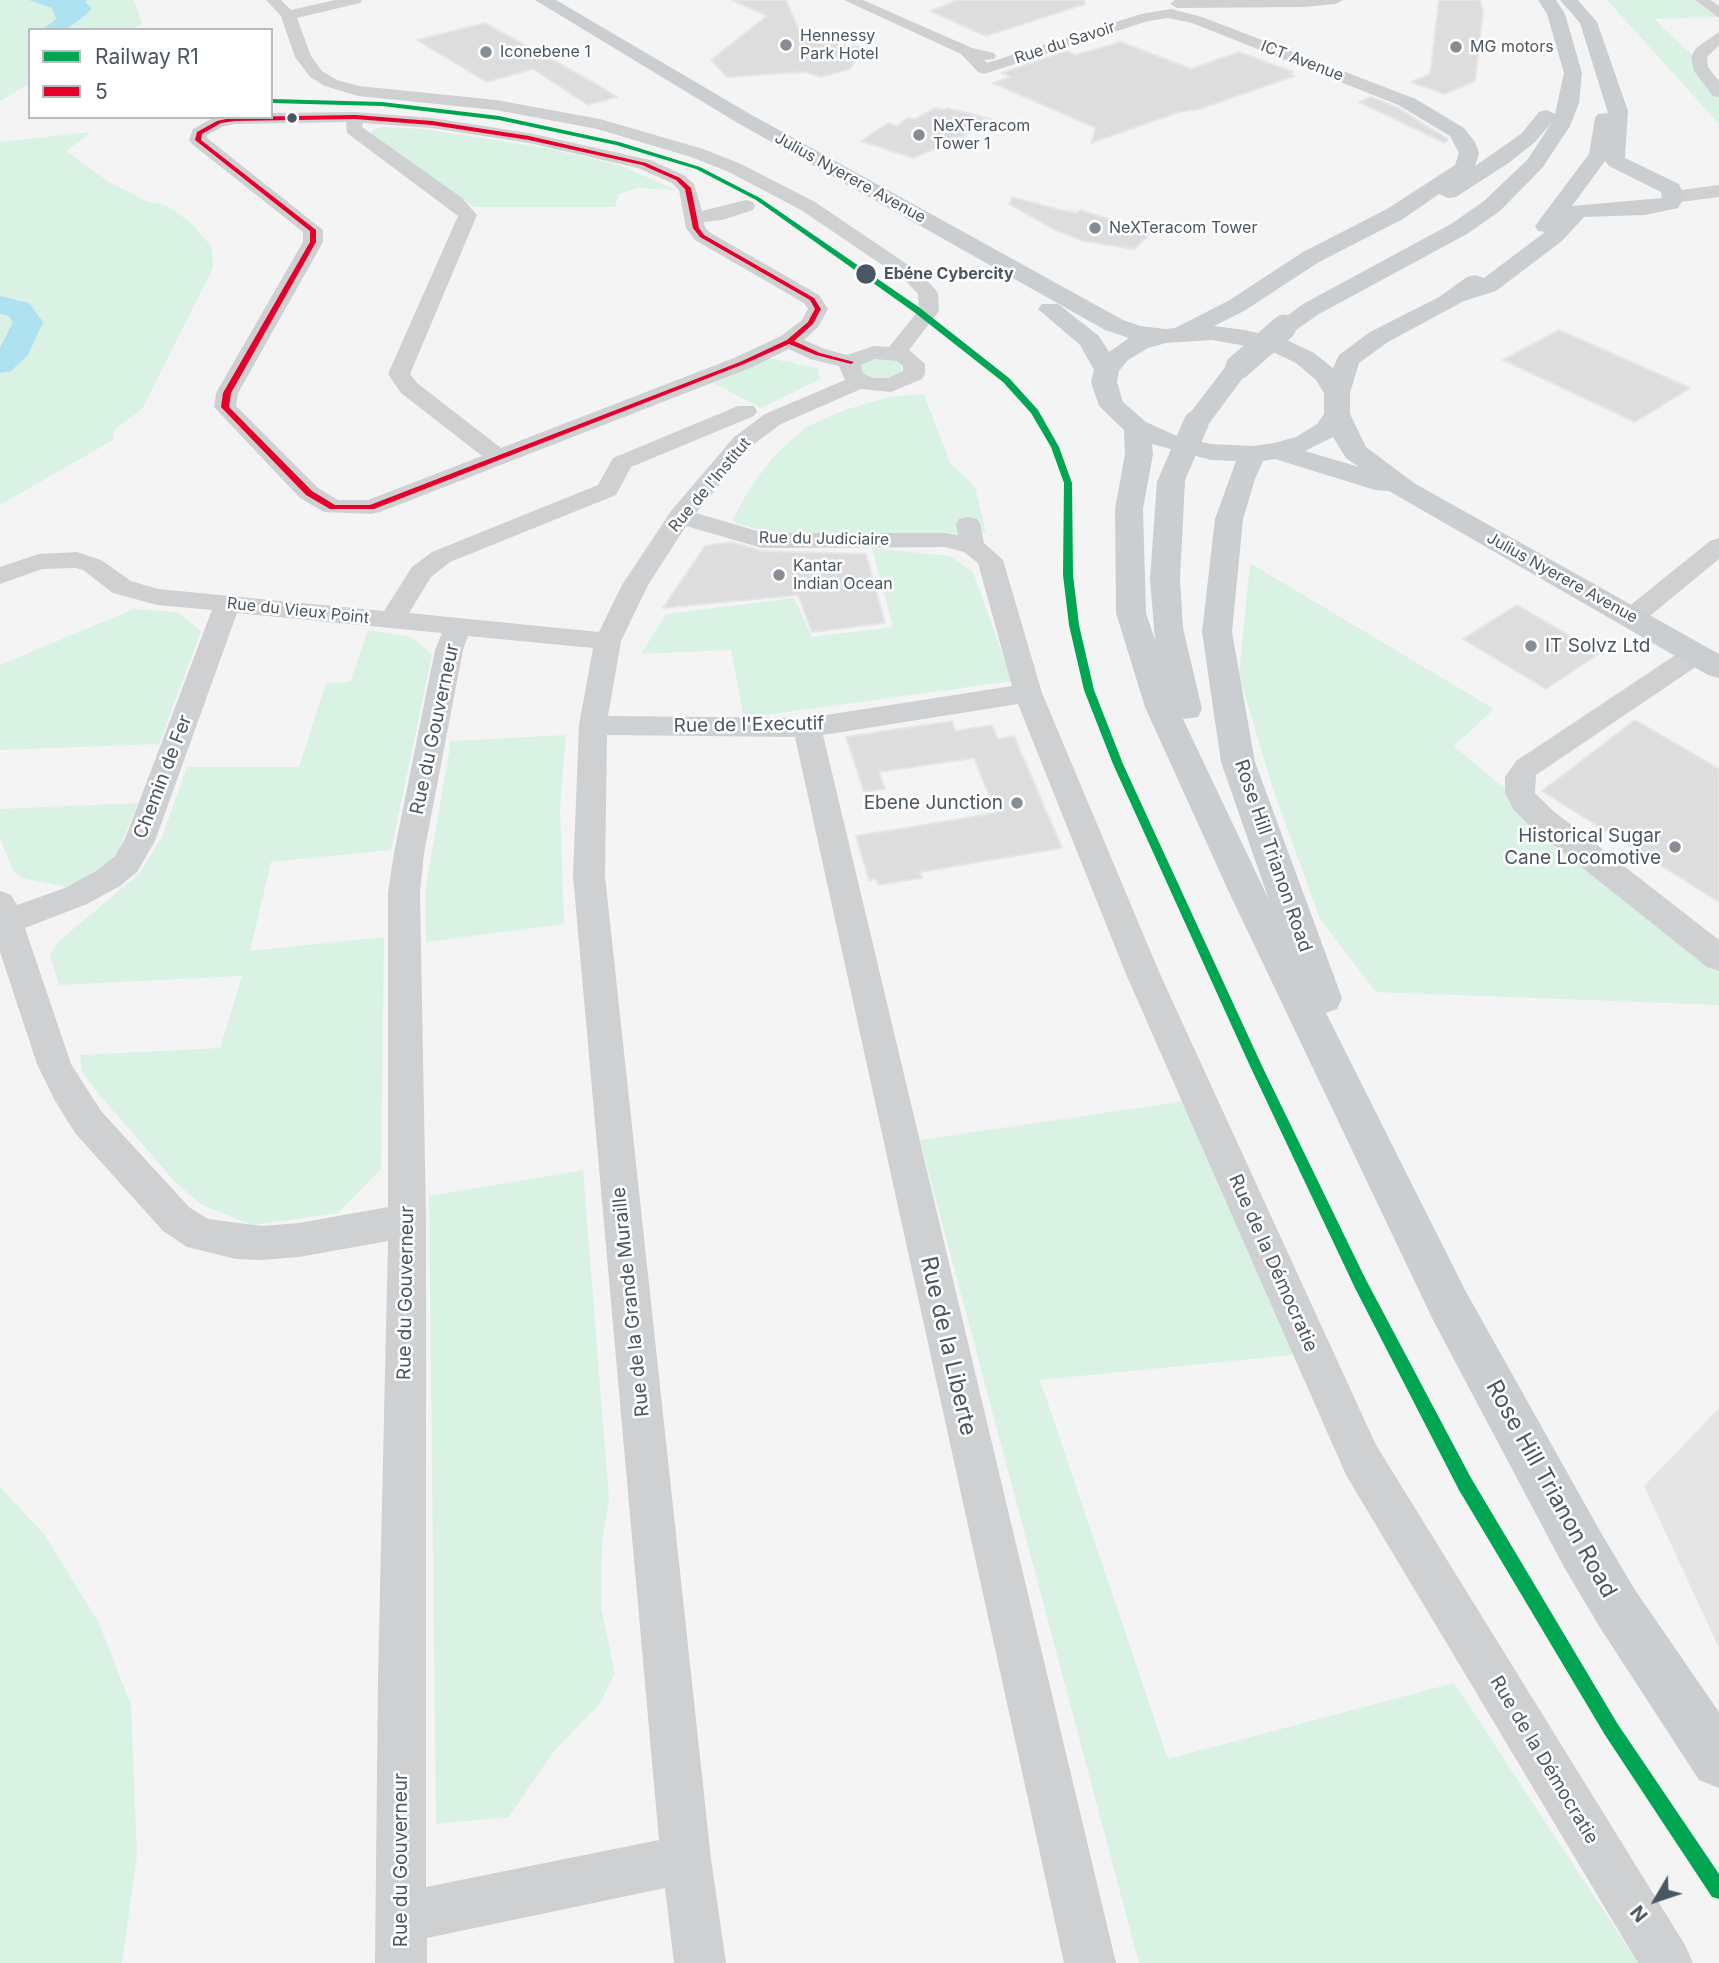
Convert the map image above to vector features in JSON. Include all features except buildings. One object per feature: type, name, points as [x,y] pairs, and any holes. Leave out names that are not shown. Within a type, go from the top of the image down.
[{"type":"main road","name":"Julius Nyerere Avenue","points":[[522,0],[719,119],[1048,308],[1072,324],[1090,341],[1107,370]]},
{"type":"main road","name":"Julius Nyerere Avenue","points":[[544,0],[743,118],[1114,325],[1137,332],[1172,335],[1212,333],[1245,337],[1278,345],[1305,358],[1326,375],[1337,403],[1344,433],[1356,452],[1404,489],[1707,661]]},
{"type":"main road","points":[[1246,890],[1190,722],[1174,661],[1168,628],[1165,579],[1171,481],[1196,423],[1238,366],[1284,327],[1311,309],[1459,229],[1519,183],[1536,163],[1554,135],[1569,103],[1573,73],[1556,14],[1547,0]]},
{"type":"main road","points":[[1455,296],[1488,286],[1554,236],[1578,211],[1645,208],[1670,203],[1673,197],[1671,190],[1616,162],[1613,155],[1618,135],[1618,111],[1588,22],[1569,0]]},
{"type":"main road","points":[[1172,335],[1236,306],[1311,257],[1395,214],[1463,184],[1528,138],[1544,121],[1561,37]]},
{"type":"main road","points":[[1506,130],[1530,121],[1551,91]]},
{"type":"main road","points":[[1337,403],[1348,360],[1379,337],[1455,296],[1539,236],[1599,155],[1610,92]]},
{"type":"main road","points":[[1395,214],[1464,168],[1469,153],[1457,132],[1406,102]]},
{"type":"main road","points":[[1406,102],[1479,126]]},
{"type":"main road","name":"Julius Nyerere Avenue","points":[[1172,335],[1129,349],[1119,355],[1107,370],[1104,382],[1112,407],[1137,428],[1171,443],[1211,452],[1264,453],[1404,489]]},
{"type":"main road","name":"Julius Nyerere Avenue","points":[[1264,453],[1305,443],[1326,430],[1337,403]]},
{"type":"main road","points":[[1137,428],[1139,454],[1129,509],[1131,613],[1161,707],[1246,890]]},
{"type":"main road","name":"Rose Hill Trianon Road","points":[[1264,453],[1241,479],[1229,519],[1217,632],[1238,762],[1401,1207]]},
{"type":"main road","name":"Rose Hill Trianon Road","points":[[1246,890],[1475,1353],[1617,1608],[1719,1760]]},
{"type":"street","points":[[273,0],[288,15],[303,57],[316,74],[331,83],[358,91],[509,107],[600,124],[697,153],[735,168],[808,205],[913,277],[928,293],[929,311],[895,353],[914,364],[914,374],[909,379],[891,385],[789,341]]},
{"type":"street","points":[[288,15],[355,0]]},
{"type":"street","points":[[851,0],[967,51],[994,57],[1024,56]]},
{"type":"street","name":"Rue du Savoir","points":[[967,51],[984,69],[1212,3],[1303,3],[1336,0]]},
{"type":"street","points":[[1702,0],[1719,13]]},
{"type":"street","name":"ICT Avenue","points":[[1173,13],[1406,102]]},
{"type":"street","points":[[1719,37],[1702,51],[1699,57],[1700,68],[1719,92]]},
{"type":"street","points":[[355,117],[353,129],[455,202],[468,215],[399,374],[410,388],[499,458]]},
{"type":"street","points":[[234,119],[219,122],[199,133],[198,140],[313,230],[313,242],[227,393],[225,407],[309,493],[333,507],[371,507],[742,363],[789,341],[811,323],[818,309],[812,299],[702,236],[696,229],[688,188],[678,179],[644,164],[529,138],[432,123],[355,117],[273,118]]},
{"type":"street","points":[[1673,197],[1719,191]]},
{"type":"street","points":[[695,216],[722,214],[746,206]]},
{"type":"street","name":"Rue de l'Institut","points":[[608,641],[635,585],[680,516],[742,442],[773,419],[856,371],[874,352],[895,353]]},
{"type":"street","points":[[391,621],[421,572],[441,557],[608,490],[621,463],[746,411]]},
{"type":"street","name":"Rue du Judiciaire","points":[[680,516],[762,541],[944,540],[970,535]]},
{"type":"street","name":"Rue de la Démocratie","points":[[970,535],[990,560],[1028,693],[1143,974],[1361,1460],[1667,1963]]},
{"type":"street","points":[[1631,618],[1719,546]]},
{"type":"street","name":"Rue du Vieux Point","points":[[0,576],[39,562],[77,560],[92,565],[122,587],[140,594],[457,628],[608,641]]},
{"type":"street","name":"Chemin de Fer","points":[[3,912],[76,896],[109,878],[126,864],[140,841],[228,603]]},
{"type":"street","name":"Rue du Gouverneur","points":[[401,1941],[401,1679],[407,1220],[404,892],[409,853],[447,662],[457,628]]},
{"type":"street","name":"Rue de la Grande Muraille","points":[[608,641],[598,685],[593,725],[589,876],[686,1859],[700,1963]]},
{"type":"street","points":[[1707,661],[1526,768],[1520,777],[1520,793],[1525,803],[1541,818],[1719,958]]},
{"type":"street","name":"Rue de l'Executif","points":[[593,725],[807,728],[1028,693]]},
{"type":"street","name":"Rue de la Liberte","points":[[807,728],[1090,1963]]},
{"type":"street","points":[[3,912],[54,1064],[66,1089],[88,1122],[176,1219],[200,1235],[236,1242],[261,1243],[299,1240],[407,1220]]},
{"type":"street","points":[[401,1941],[686,1859]]},
{"type":"shaded area","points":[[1719,1408],[1719,1648],[1644,1486]]},
{"type":"green space","points":[[0,0],[134,0],[142,23],[135,28],[28,28],[28,84],[0,101]]},
{"type":"green space","points":[[1607,0],[1694,0],[1717,17],[1654,19],[1693,56],[1719,97],[1719,124]]},
{"type":"green space","points":[[382,127],[424,129],[546,148],[622,166],[676,190],[637,188],[619,194],[615,207],[474,207],[370,135],[373,130]]},
{"type":"green space","points":[[91,132],[66,151],[109,182],[148,202],[166,205],[191,223],[212,247],[213,268],[142,409],[114,430],[113,440],[0,505],[0,142]]},
{"type":"green space","points":[[768,358],[818,368],[820,379],[761,408],[712,382]]},
{"type":"green space","points":[[877,358],[897,361],[902,366],[901,372],[887,379],[863,374],[862,364]]},
{"type":"green space","points":[[924,394],[950,463],[975,487],[986,533],[773,535],[732,521],[748,491],[773,457],[806,427],[842,411],[888,397]]},
{"type":"green space","points":[[872,548],[950,556],[973,572],[1012,681],[744,718],[731,650],[641,654],[666,614],[794,598],[812,637],[893,627]]},
{"type":"green space","points":[[1250,563],[1494,709],[1454,746],[1719,970],[1719,1005],[1376,992],[1320,919],[1273,789],[1239,675]]},
{"type":"green space","points":[[134,609],[177,612],[201,631],[159,744],[0,750],[0,665]]},
{"type":"green space","points":[[368,630],[407,636],[432,655],[391,850],[271,862],[250,951],[384,937],[381,1169],[338,1213],[253,1225],[202,1205],[175,1182],[97,1092],[82,1071],[80,1055],[220,1048],[242,976],[59,985],[50,955],[58,942],[139,874],[162,837],[187,767],[299,767],[326,683],[350,682]]},
{"type":"green space","points":[[566,735],[560,808],[564,924],[426,942],[425,891],[451,741]]},
{"type":"green space","points":[[138,803],[119,850],[100,870],[66,887],[21,878],[13,871],[0,838],[0,809]]},
{"type":"green space","points":[[1192,1100],[1301,1354],[1040,1380],[1168,1759],[1454,1683],[1638,1963],[1139,1963],[920,1140]]},
{"type":"green space","points":[[583,1170],[609,1500],[602,1542],[601,1608],[615,1673],[599,1705],[553,1752],[509,1817],[436,1824],[429,1196]]},
{"type":"green space","points":[[0,1487],[44,1534],[99,1623],[131,1705],[137,1855],[122,1963],[0,1963]]},
{"type":"water","points":[[29,0],[87,0],[85,2],[92,8],[68,28],[45,28],[56,19],[52,8]]},
{"type":"waterway","points":[[0,305],[19,309],[28,322],[17,349],[0,364]]},
{"type":"rail line","name":"R1","points":[[273,101],[382,104],[499,118],[617,143],[698,168],[758,199],[917,310],[1006,380],[1035,412],[1055,447],[1068,483],[1068,575],[1074,625],[1089,690],[1118,764],[1256,1066],[1360,1283],[1465,1484],[1611,1729],[1719,1890]]},
{"type":"transit line","name":"5","points":[[273,118],[355,117],[432,123],[529,138],[644,164],[678,179],[688,188],[696,228],[702,236],[812,299],[818,309],[811,323],[789,341]]},
{"type":"transit line","name":"5","points":[[235,119],[219,122],[199,133],[198,140],[313,230],[313,242],[227,393],[225,407],[309,493],[333,507],[371,507],[742,363],[789,341]]},
{"type":"transit line","name":"5","points":[[789,341],[818,354],[851,362]]},
{"type":"place","name":"Hennessy Park Hotel","points":[[786,45]]},
{"type":"place","name":"MG motors","points":[[1456,47]]},
{"type":"place","name":"Iconebene 1","points":[[486,52]]},
{"type":"place","name":"NeXTeracom Tower 1","points":[[919,135]]},
{"type":"place","name":"NeXTeracom Tower","points":[[1095,228]]},
{"type":"place","name":"Ebéne Cybercity","points":[[866,274]]},
{"type":"place","name":"Kantar Indian Ocean","points":[[779,575]]},
{"type":"place","name":"IT Solvz Ltd","points":[[1531,646]]},
{"type":"place","name":"Ebene Junction","points":[[1017,803]]},
{"type":"place","name":"Historical Sugar Cane Locomotive","points":[[1675,847]]}]
